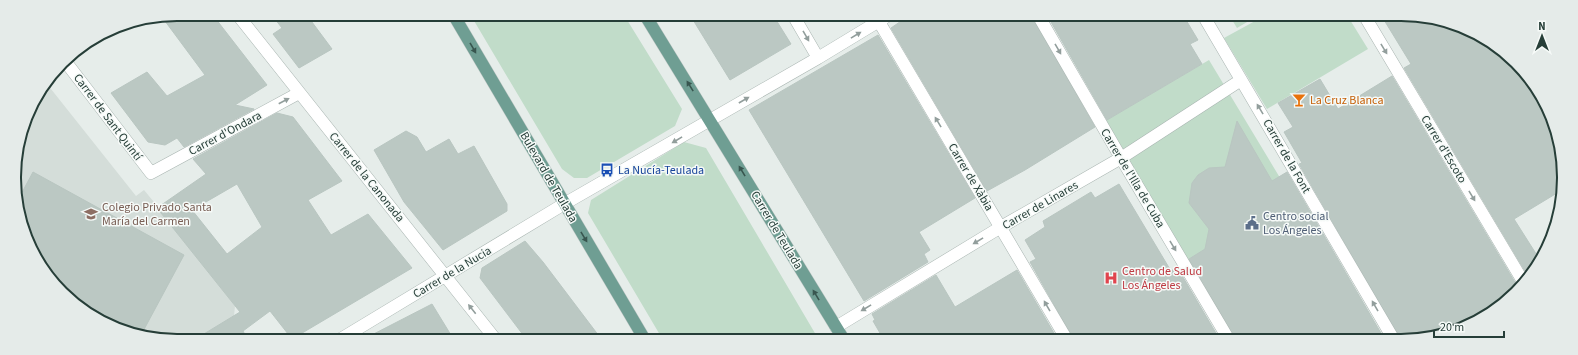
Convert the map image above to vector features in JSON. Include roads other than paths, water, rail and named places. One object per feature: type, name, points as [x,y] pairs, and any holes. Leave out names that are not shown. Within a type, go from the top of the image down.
[{"type":"main road","name":"Bulevard de Teulada","points":[[457,21],[641,334]]},
{"type":"main road","name":"Carrer de Teulada","points":[[649,21],[841,334]]},
{"type":"street","name":"Carrer de la Canonada","points":[[242,21],[447,276],[491,334]]},
{"type":"street","points":[[797,21],[818,58]]},
{"type":"street","points":[[564,204],[818,58],[872,21]]},
{"type":"street","name":"Carrer de Xàbia","points":[[878,21],[1063,334]]},
{"type":"street","name":"Carrer de l'Illa de Cuba","points":[[1041,21],[1225,334]]},
{"type":"street","name":"Carrer de la Font","points":[[1207,21],[1390,334]]},
{"type":"street","name":"Carrer d'Escoto","points":[[1368,21],[1521,278]]},
{"type":"street","name":"Carrer de Sant Quintí","points":[[69,65],[151,173]]},
{"type":"street","name":"Carrer de Linares","points":[[836,326],[1001,227],[1121,158],[1241,80]]},
{"type":"street","name":"Carrer d'Ondara","points":[[151,173],[299,93]]},
{"type":"street","name":"Carrer de la Nucia","points":[[349,334],[564,204]]},
{"type":"place","name":"La Cruz Blanca","points":[[1299,100]]},
{"type":"place","name":"La Nucía-Teulada","points":[[607,170]]},
{"type":"place","name":"Colegio Privado Santa María del Carmen","points":[[91,214]]},
{"type":"place","name":"Centro social Los Ángeles","points":[[1252,223]]},
{"type":"place","name":"Centro de Salud Los Ángeles","points":[[1111,278]]}]
